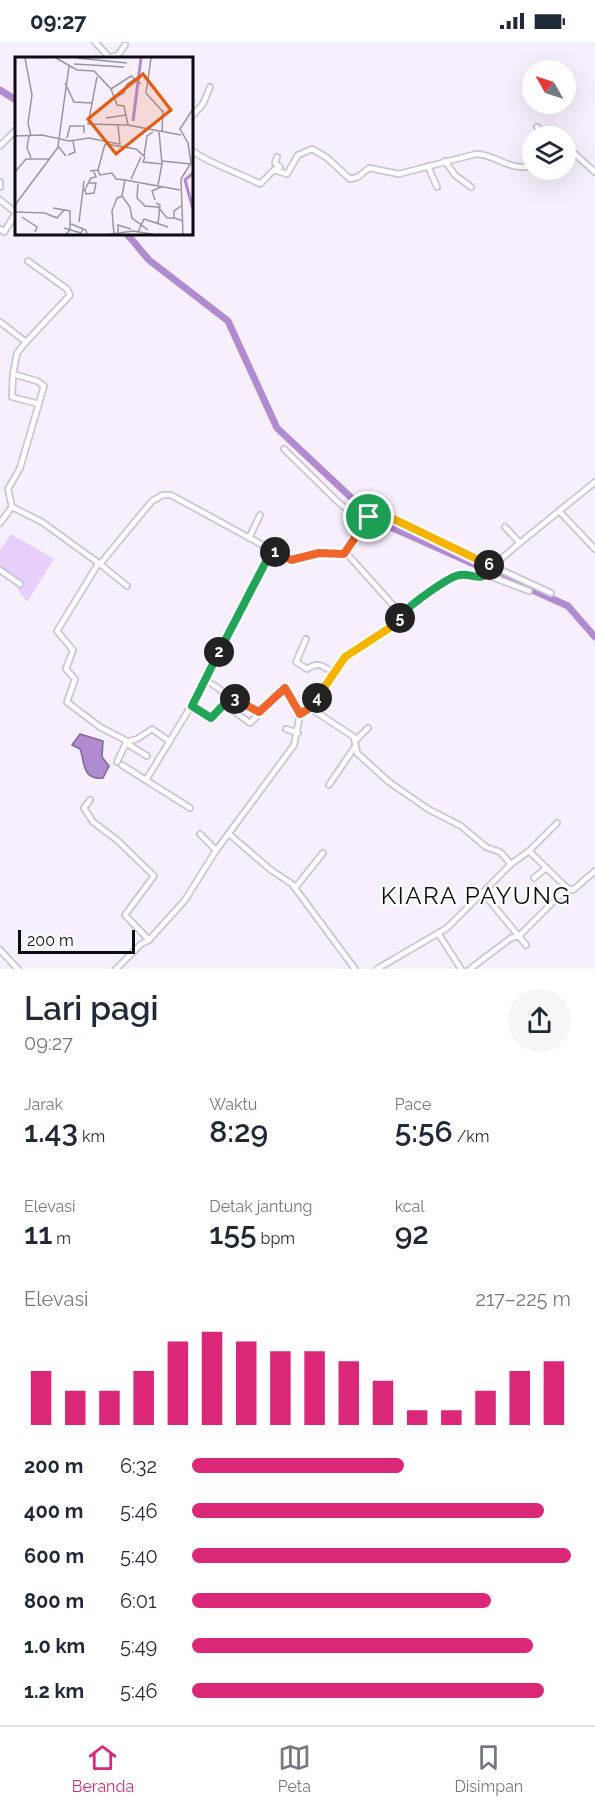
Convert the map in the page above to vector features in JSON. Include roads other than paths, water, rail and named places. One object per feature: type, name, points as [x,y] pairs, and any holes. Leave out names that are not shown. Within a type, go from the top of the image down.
[{"type":"street","points":[[95,42],[109,57]]},
{"type":"street","points":[[113,57],[118,55],[125,45]]},
{"type":"street","points":[[194,114],[203,104],[210,87]]},
{"type":"street","points":[[0,146],[15,131]]},
{"type":"street","points":[[275,170],[287,174],[298,155],[312,149],[326,157],[350,179],[358,177],[369,168],[395,174],[480,154],[510,167],[522,166]]},
{"type":"street","points":[[194,152],[221,169],[249,176],[260,184],[280,167],[275,163],[277,157]]},
{"type":"street","points":[[576,155],[595,172]]},
{"type":"street","points":[[445,161],[454,175],[471,187]]},
{"type":"street","points":[[428,166],[436,187]]},
{"type":"street","points":[[0,182],[0,187]]},
{"type":"street","points":[[0,200],[15,212]]},
{"type":"street","points":[[0,229],[4,232],[15,215]]},
{"type":"street","points":[[28,261],[67,289],[70,295],[17,353],[11,395],[39,404]]},
{"type":"street","points":[[0,322],[26,342]]},
{"type":"street","points":[[13,374],[43,384],[20,468],[12,478],[8,492],[12,507],[42,522],[127,586]]},
{"type":"street","points":[[284,449],[337,501],[364,523]]},
{"type":"street","points":[[300,714],[310,708],[345,657],[394,625],[401,614],[453,577],[482,578],[488,574],[520,543],[595,482]]},
{"type":"street","points":[[0,489],[8,492]]},
{"type":"street","points":[[147,756],[100,727],[67,702],[75,679],[66,666],[73,650],[57,631],[99,564],[149,504],[163,495],[171,495],[197,507],[291,560],[319,553],[344,554],[358,563],[401,614]]},
{"type":"street","points":[[361,499],[374,511],[492,568],[551,593]]},
{"type":"street","points":[[0,523],[12,507]]},
{"type":"street","points":[[344,554],[374,511]]},
{"type":"street","points":[[559,511],[595,549]]},
{"type":"street","points":[[249,538],[260,515]]},
{"type":"street","points":[[505,527],[520,543]]},
{"type":"street","points":[[146,780],[192,706],[272,550]]},
{"type":"street","points":[[0,570],[20,585]]},
{"type":"street","points":[[488,574],[529,591]]},
{"type":"street","points":[[306,639],[296,662],[307,669],[314,664],[319,664],[334,673]]},
{"type":"street","points":[[206,680],[232,698],[259,712]]},
{"type":"street","points":[[192,706],[211,718],[232,698],[238,688]]},
{"type":"street","points":[[116,969],[141,944],[149,940],[185,900],[216,850],[294,746],[300,714],[285,688],[250,723],[224,704]]},
{"type":"street","points":[[310,708],[356,740]]},
{"type":"street","points":[[329,785],[354,748],[356,740],[368,728]]},
{"type":"street","points":[[126,742],[137,739],[152,729],[169,741]]},
{"type":"street","points":[[286,729],[298,733]]},
{"type":"street","points":[[117,762],[126,742]]},
{"type":"street","points":[[354,748],[403,793],[428,809],[461,825],[486,847],[500,852],[511,864]]},
{"type":"street","points":[[122,765],[190,808]]},
{"type":"street","points":[[90,800],[84,808],[93,822],[117,840],[154,876],[125,915],[149,940]]},
{"type":"street","points":[[377,969],[438,933],[484,894],[511,864],[529,851],[557,823]]},
{"type":"street","points":[[200,834],[216,850]]},
{"type":"street","points":[[229,834],[295,888],[355,969]]},
{"type":"street","points":[[529,851],[567,888],[576,890],[595,871]]},
{"type":"street","points":[[295,888],[323,853]]},
{"type":"street","points":[[534,878],[546,868]]},
{"type":"street","points":[[470,969],[511,938],[519,936],[567,888]]},
{"type":"street","points":[[484,894],[526,945]]},
{"type":"street","points":[[438,933],[461,969]]},
{"type":"street","points":[[0,950],[18,969]]},
{"type":"waterway","points":[[0,90],[15,99]]},
{"type":"waterway","points":[[129,236],[149,260],[228,321],[277,428],[375,520],[568,606],[595,637]]},
{"type":"district","name":"KIARA PAYUNG","points":[[476,896]]}]
